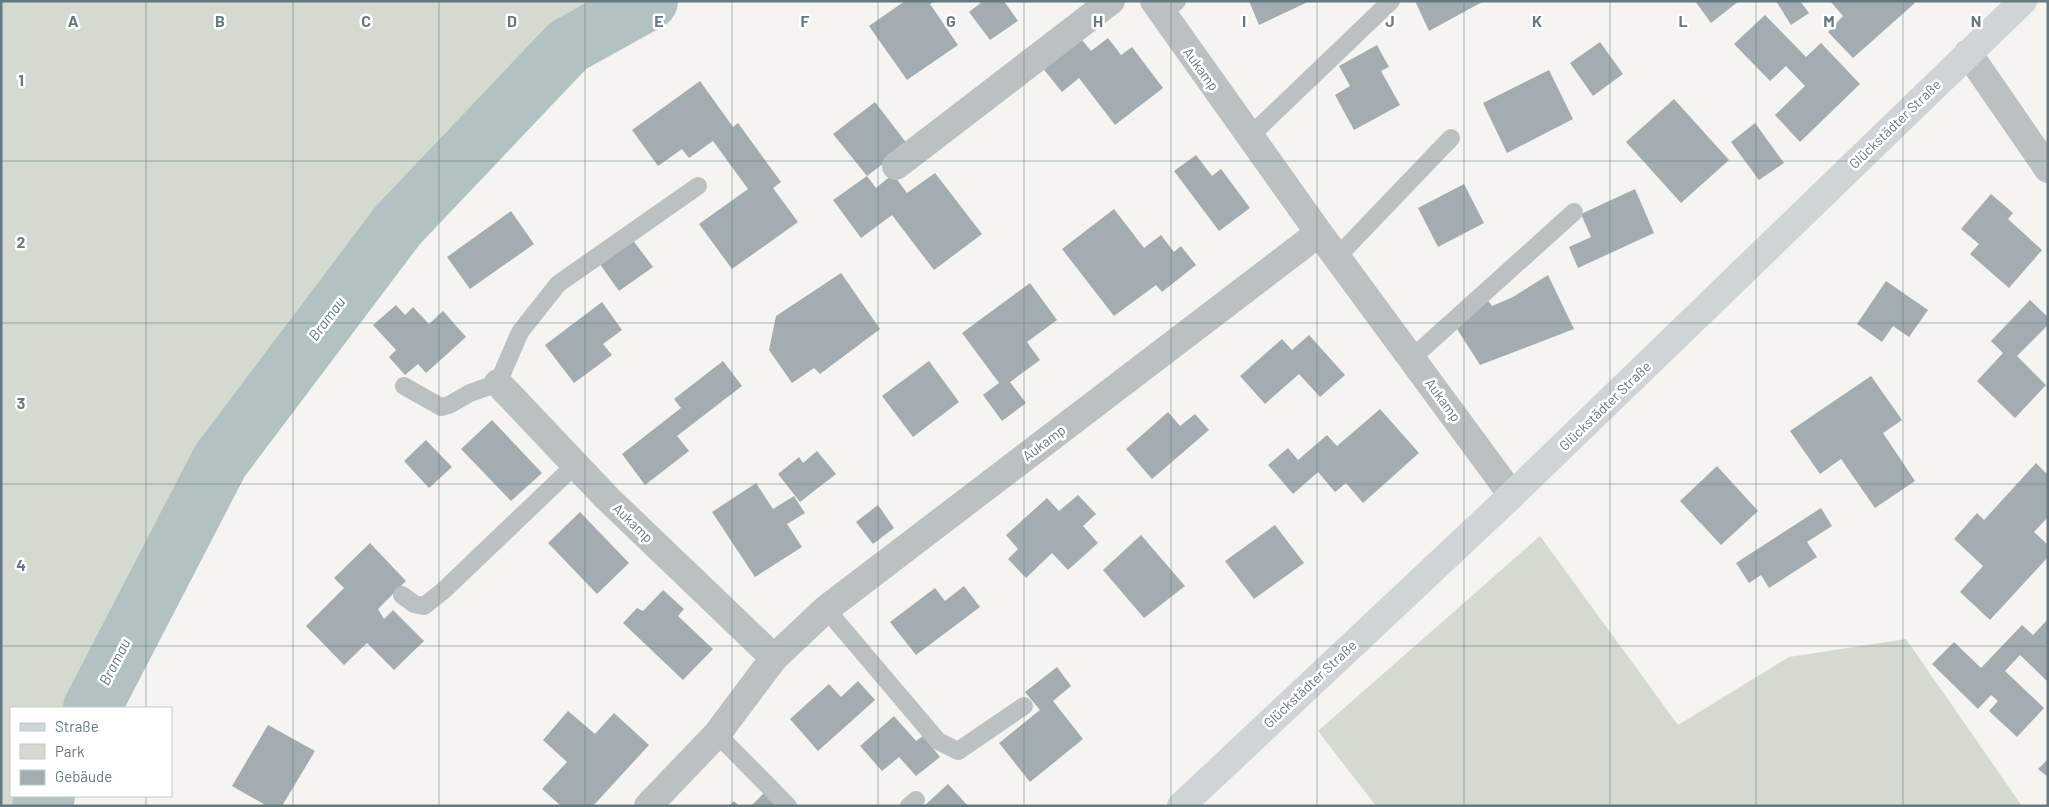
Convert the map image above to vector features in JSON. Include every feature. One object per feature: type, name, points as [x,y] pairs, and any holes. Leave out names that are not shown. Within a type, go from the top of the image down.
[{"type":"street","points":[[896,166],[1111,1]]},
{"type":"street","name":"Glückstädter Straße","points":[[1181,806],[1683,332],[2023,1]]},
{"type":"street","name":"Aukamp","points":[[1165,6],[1250,136],[1512,495]]},
{"type":"street","points":[[1968,54],[2048,169]]},
{"type":"street","name":"Aukamp","points":[[648,806],[717,734],[774,658],[826,609],[1319,233]]},
{"type":"street","name":"Aukamp","points":[[498,383],[607,498],[774,658]]},
{"type":"lane","points":[[1250,136],[1391,1]]},
{"type":"lane","points":[[1338,256],[1451,138]]},
{"type":"lane","points":[[404,386],[441,407],[449,405],[470,393],[498,383],[520,332],[558,284],[698,186]]},
{"type":"lane","points":[[1412,358],[1574,212]]},
{"type":"lane","points":[[402,595],[414,604],[424,606],[575,464]]},
{"type":"lane","points":[[826,609],[938,741],[958,751],[1024,706]]},
{"type":"lane","points":[[717,734],[788,806]]},
{"type":"green space","points":[[1,1],[633,1],[564,41],[393,220],[213,458],[84,707],[10,707],[10,797],[38,797],[33,806],[1,806]]},
{"type":"green space","points":[[1540,536],[1678,725],[1789,657],[1906,639],[2022,806],[1376,806],[1318,731]]},
{"type":"building","points":[[905,1],[935,1],[930,4],[958,45],[907,80],[869,26]]},
{"type":"building","points":[[983,1],[1004,1],[1018,21],[990,40],[969,12]]},
{"type":"building","points":[[1249,1],[1310,1],[1259,25]]},
{"type":"building","points":[[1415,1],[1484,1],[1429,31]]},
{"type":"building","points":[[1695,1],[1739,1],[1711,23]]},
{"type":"building","points":[[1776,1],[1800,1],[1809,13],[1791,25]]},
{"type":"building","points":[[1830,1],[1913,1],[1915,3],[1853,58],[1828,32],[1843,16]]},
{"type":"building","points":[[1765,15],[1806,57],[1821,43],[1860,84],[1800,142],[1775,115],[1805,86],[1786,66],[1770,81],[1734,44]]},
{"type":"building","points":[[1079,36],[1091,51],[1108,38],[1121,55],[1132,47],[1163,88],[1115,125],[1079,78],[1062,92],[1041,66]]},
{"type":"building","points":[[1600,42],[1623,74],[1593,96],[1570,63]]},
{"type":"building","points":[[1377,45],[1389,67],[1381,71],[1400,105],[1354,130],[1335,95],[1350,86],[1339,66]]},
{"type":"building","points":[[1549,70],[1573,119],[1507,153],[1483,103]]},
{"type":"building","points":[[700,81],[733,127],[738,123],[781,182],[773,188],[798,222],[732,269],[699,224],[748,189],[713,141],[689,158],[682,149],[658,166],[632,130]]},
{"type":"building","points":[[1674,99],[1729,160],[1681,203],[1626,142]]},
{"type":"building","points":[[875,102],[908,145],[867,176],[833,134]]},
{"type":"building","points":[[1755,123],[1784,163],[1759,180],[1731,142]]},
{"type":"building","points":[[1196,155],[1212,176],[1221,169],[1250,208],[1219,231],[1174,171]]},
{"type":"building","points":[[935,173],[982,234],[934,270],[892,215],[861,238],[833,200],[867,176],[876,188],[893,174],[907,193]]},
{"type":"building","points":[[1464,184],[1484,223],[1438,247],[1418,208]]},
{"type":"building","points":[[1635,189],[1654,233],[1578,268],[1569,247],[1591,237],[1581,214]]},
{"type":"building","points":[[1991,194],[2013,213],[2008,219],[2042,250],[2009,288],[1970,254],[1979,244],[1961,229]]},
{"type":"building","points":[[1114,209],[1144,248],[1161,235],[1174,252],[1181,246],[1196,265],[1162,292],[1156,285],[1114,316],[1062,249]]},
{"type":"building","points":[[511,211],[534,244],[470,289],[447,257]]},
{"type":"building","points":[[632,239],[653,267],[619,291],[599,263]]},
{"type":"building","points":[[841,273],[880,329],[820,374],[814,368],[792,383],[769,350],[776,316]]},
{"type":"building","points":[[1548,275],[1574,329],[1480,365],[1457,329],[1487,299],[1492,306],[1513,297]]},
{"type":"building","points":[[1886,281],[1928,310],[1909,337],[1893,326],[1882,342],[1857,324]]},
{"type":"building","points":[[1030,283],[1057,320],[1027,342],[1040,360],[1010,382],[1026,403],[1002,421],[983,395],[999,383],[962,333]]},
{"type":"building","points":[[2030,300],[2048,317],[2048,325],[2017,356],[2046,385],[2015,418],[1977,381],[2003,353],[1991,341]]},
{"type":"building","points":[[602,302],[622,330],[603,344],[612,355],[574,383],[545,345]]},
{"type":"building","points":[[396,305],[405,315],[413,307],[429,324],[443,311],[466,337],[426,373],[418,364],[405,375],[389,357],[396,350],[373,325]]},
{"type":"building","points":[[1309,335],[1345,375],[1320,397],[1299,374],[1265,404],[1240,376],[1282,339],[1292,350]]},
{"type":"building","points":[[723,361],[742,386],[677,436],[689,451],[645,485],[622,454],[681,408],[674,399]]},
{"type":"building","points":[[929,361],[959,402],[913,437],[882,396]]},
{"type":"building","points":[[1871,376],[1902,420],[1883,433],[1915,481],[1875,508],[1841,459],[1820,474],[1790,431]]},
{"type":"building","points":[[1380,409],[1419,453],[1363,503],[1346,483],[1335,492],[1318,472],[1293,494],[1268,465],[1288,448],[1298,460],[1327,435],[1337,446]]},
{"type":"building","points":[[1168,412],[1180,426],[1195,414],[1209,430],[1152,479],[1126,449]]},
{"type":"building","points":[[492,420],[542,473],[511,501],[461,449]]},
{"type":"building","points":[[426,440],[452,467],[429,488],[404,461]]},
{"type":"building","points":[[817,451],[836,474],[800,502],[778,474],[799,457],[803,463]]},
{"type":"building","points":[[2036,463],[2048,475],[2048,517],[2034,532],[2048,545],[2048,557],[1990,620],[1960,592],[1983,566],[1954,539],[1977,513],[1984,520]]},
{"type":"building","points":[[1717,466],[1758,511],[1721,545],[1680,501]]},
{"type":"building","points":[[756,483],[773,509],[794,496],[805,513],[787,524],[802,547],[755,577],[712,512]]},
{"type":"building","points":[[1078,495],[1096,514],[1083,526],[1098,543],[1068,570],[1052,553],[1026,578],[1008,559],[1018,549],[1006,535],[1047,498],[1059,511]]},
{"type":"building","points":[[878,505],[894,528],[873,544],[856,522]]},
{"type":"building","points":[[1821,508],[1832,526],[1807,542],[1817,557],[1769,588],[1761,575],[1749,583],[1736,563]]},
{"type":"building","points":[[580,512],[629,563],[597,594],[548,543]]},
{"type":"building","points":[[1275,525],[1304,563],[1254,599],[1225,561]]},
{"type":"building","points":[[1141,535],[1185,586],[1144,618],[1103,570]]},
{"type":"building","points":[[370,543],[406,581],[378,609],[384,619],[393,610],[424,641],[394,670],[367,643],[344,665],[306,626],[344,588],[334,578]]},
{"type":"building","points":[[964,586],[980,607],[916,655],[890,622],[935,588],[945,601]]},
{"type":"building","points":[[663,590],[684,609],[678,616],[713,649],[683,680],[623,623],[637,608],[643,611]]},
{"type":"building","points":[[2048,619],[2048,682],[2020,655],[2005,671],[2044,708],[2017,737],[1989,711],[1998,701],[1991,695],[1978,709],[1932,664],[1954,642],[1981,668],[2022,625],[2033,635]]},
{"type":"building","points":[[1057,667],[1071,686],[1053,701],[1083,739],[1030,782],[999,743],[1040,710],[1025,692]]},
{"type":"building","points":[[858,681],[875,700],[818,751],[790,719],[829,684],[841,697]]},
{"type":"building","points":[[568,711],[595,734],[614,713],[649,745],[593,806],[561,806],[542,789],[567,762],[543,740]]},
{"type":"building","points":[[894,716],[916,741],[923,736],[940,757],[916,776],[899,757],[882,771],[860,746]]},
{"type":"building","points":[[268,725],[315,751],[282,806],[267,806],[232,786]]},
{"type":"building","points":[[2048,759],[2048,777],[2038,769]]},
{"type":"building","points":[[948,784],[968,806],[924,806]]},
{"type":"building","points":[[765,792],[778,806],[751,806]]},
{"type":"building","points":[[734,801],[739,806],[729,806]]},
{"type":"waterway","name":"Bramau","points":[[93,707],[220,461],[398,225],[568,46],[649,1]]},
{"type":"waterway","name":"Bramau","points":[[41,806],[46,797]]}]
